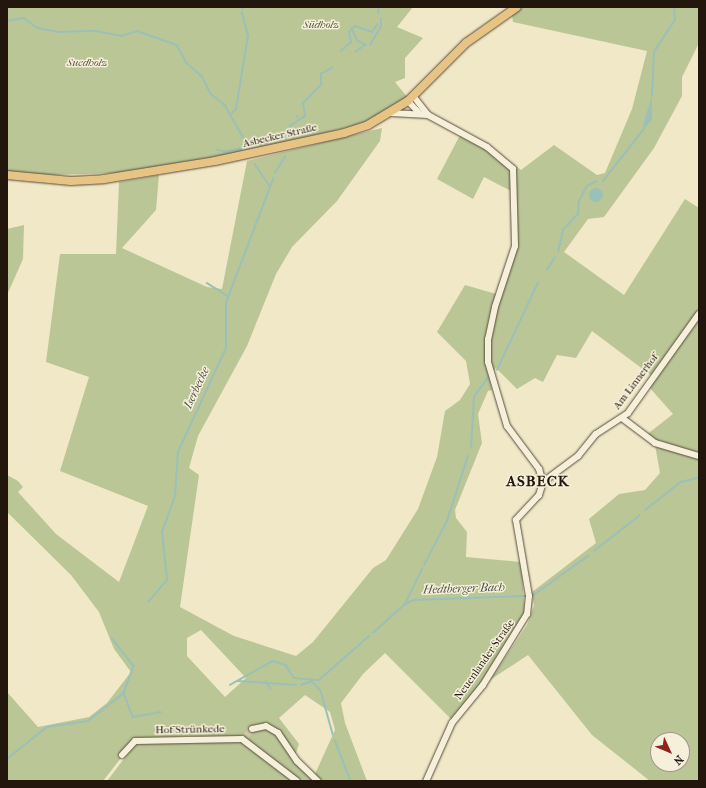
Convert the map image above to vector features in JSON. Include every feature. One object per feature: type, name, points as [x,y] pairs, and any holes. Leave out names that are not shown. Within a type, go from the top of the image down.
[{"type":"main road","name":"Asbecker Straße","points":[[7,175],[89,180],[215,162],[344,133],[391,112],[411,99],[466,44],[517,7]]},
{"type":"street","points":[[411,99],[419,113]]},
{"type":"street","points":[[411,99],[428,115],[487,147],[513,169],[515,246],[493,315],[488,362],[507,426],[539,469],[543,482]]},
{"type":"street","points":[[391,112],[419,113],[428,115]]},
{"type":"street","name":"Am Linnerhof","points":[[543,482],[554,477],[578,456],[596,434],[622,418],[699,314]]},
{"type":"street","points":[[622,418],[655,443],[699,456]]},
{"type":"street","name":"Neuenlander Straße","points":[[426,781],[452,723],[483,685],[527,614],[529,596],[516,520],[539,495],[543,482]]},
{"type":"street","points":[[252,730],[266,726],[278,733],[297,761],[318,781]]},
{"type":"street","name":"Hof Strünkede","points":[[122,755],[135,741],[244,738],[297,781]]},
{"type":"green space","points":[[7,7],[413,7],[397,27],[423,38],[405,58],[405,78],[395,82],[408,98],[362,124],[246,152],[118,173],[48,175],[7,172]]},
{"type":"green space","points":[[511,7],[699,7],[699,43],[682,77],[682,96],[654,148],[604,217],[588,219],[564,252],[624,295],[685,199],[699,208],[699,310],[652,376],[592,331],[576,358],[557,355],[543,382],[535,378],[517,389],[496,368],[493,371],[489,355],[492,328],[518,236],[516,166],[521,170],[554,145],[597,175],[605,173],[632,109],[647,51],[513,22]]},
{"type":"green space","points":[[382,128],[380,141],[337,201],[292,247],[276,274],[247,346],[198,436],[189,468],[199,475],[180,607],[234,636],[296,656],[313,642],[373,568],[386,560],[418,509],[437,457],[445,411],[460,400],[470,384],[466,361],[437,332],[465,285],[496,294],[485,337],[485,360],[492,390],[488,391],[478,414],[482,443],[455,510],[456,518],[467,532],[466,557],[521,562],[525,613],[486,677],[452,720],[385,653],[363,674],[341,703],[345,723],[367,781],[107,781],[136,743],[226,738],[189,736],[135,740],[103,781],[7,781],[7,692],[38,727],[89,717],[107,703],[131,672],[114,649],[99,612],[71,575],[7,512],[7,475],[18,481],[23,487],[18,492],[56,534],[119,582],[148,506],[60,471],[89,377],[46,362],[60,254],[116,254],[119,182],[159,175],[156,210],[122,248],[207,287],[222,289],[247,161]],"holes":[[[201,630],[246,678],[225,697],[187,656],[187,638]],[[305,695],[330,712],[335,730],[315,774],[295,756],[299,744],[279,718]]]},
{"type":"green space","points":[[460,135],[501,159],[510,170],[513,192],[484,177],[473,199],[437,179]]},
{"type":"green space","points":[[24,225],[23,259],[7,295],[7,229]]},
{"type":"green space","points":[[699,315],[699,456],[645,436],[673,414],[649,387]]},
{"type":"green space","points":[[655,445],[699,458],[699,781],[650,781],[592,735],[528,655],[490,680],[527,625],[534,606],[532,592],[596,543],[589,519],[619,494],[645,490],[660,473]]},
{"type":"water","points":[[652,96],[652,120],[644,129],[643,125]]},
{"type":"water","points":[[593,188],[599,188],[603,192],[603,198],[599,202],[593,202],[589,198],[589,192]]},
{"type":"waterway","name":"Iserbecke","points":[[379,7],[379,13]]},
{"type":"waterway","points":[[652,96],[654,52],[675,20],[674,7]]},
{"type":"waterway","points":[[232,113],[236,109],[248,36],[242,13]]},
{"type":"waterway","points":[[7,21],[24,18],[38,28],[58,32],[96,31],[121,36],[137,31],[177,45],[187,63],[202,76],[211,94],[225,105],[249,147],[225,152],[217,150]]},
{"type":"waterway","name":"Iserbecke","points":[[370,45],[381,27],[381,19]]},
{"type":"waterway","points":[[341,51],[351,42],[349,32],[355,26],[372,32],[377,25]]},
{"type":"waterway","points":[[352,28],[357,40],[366,45],[356,52]]},
{"type":"waterway","name":"Iserbecke","points":[[286,138],[290,126],[305,116],[303,103],[321,85],[321,74],[332,68]]},
{"type":"waterway","points":[[603,181],[644,129]]},
{"type":"waterway","name":"Iserbecke","points":[[275,173],[285,157]]},
{"type":"waterway","points":[[255,164],[269,185]]},
{"type":"waterway","name":"Iserbecke","points":[[148,602],[167,580],[162,532],[175,496],[178,452],[226,348],[226,303],[273,179]]},
{"type":"waterway","points":[[558,252],[563,230],[578,214],[579,201],[587,186],[597,181]]},
{"type":"waterway","points":[[547,270],[555,257]]},
{"type":"waterway","points":[[207,283],[228,296]]},
{"type":"waterway","points":[[497,370],[538,283]]},
{"type":"waterway","points":[[471,448],[474,397],[488,378]]},
{"type":"waterway","points":[[424,565],[447,521],[468,456]]},
{"type":"waterway","name":"Hedtberger Bach","points":[[645,510],[681,482],[699,478]]},
{"type":"waterway","name":"Hedtberger Bach","points":[[594,551],[640,515]]},
{"type":"waterway","name":"Hedtberger Bach","points":[[532,596],[588,556]]},
{"type":"waterway","name":"Hedtberger Bach","points":[[373,633],[405,604],[422,569]]},
{"type":"waterway","name":"Hedtberger Bach","points":[[405,604],[414,600],[525,596]]},
{"type":"waterway","points":[[230,685],[273,661],[286,665],[294,678],[319,680],[369,636]]},
{"type":"waterway","name":"Iserbecke","points":[[112,638],[134,666],[124,693]]},
{"type":"waterway","points":[[238,681],[296,685]]},
{"type":"waterway","points":[[266,681],[271,689]]},
{"type":"waterway","points":[[301,685],[312,681],[321,691],[333,734]]},
{"type":"waterway","points":[[7,759],[47,727],[88,721],[124,693],[133,717],[161,712]]},
{"type":"waterway","points":[[335,740],[351,781]]},
{"type":"tunnel","points":[[246,736],[252,729]]},
{"type":"district","name":"ASBECK","points":[[538,482]]},
{"type":"park label","name":"Südholz","points":[[321,25]]},
{"type":"park label","name":"Suedholz","points":[[87,63]]}]
